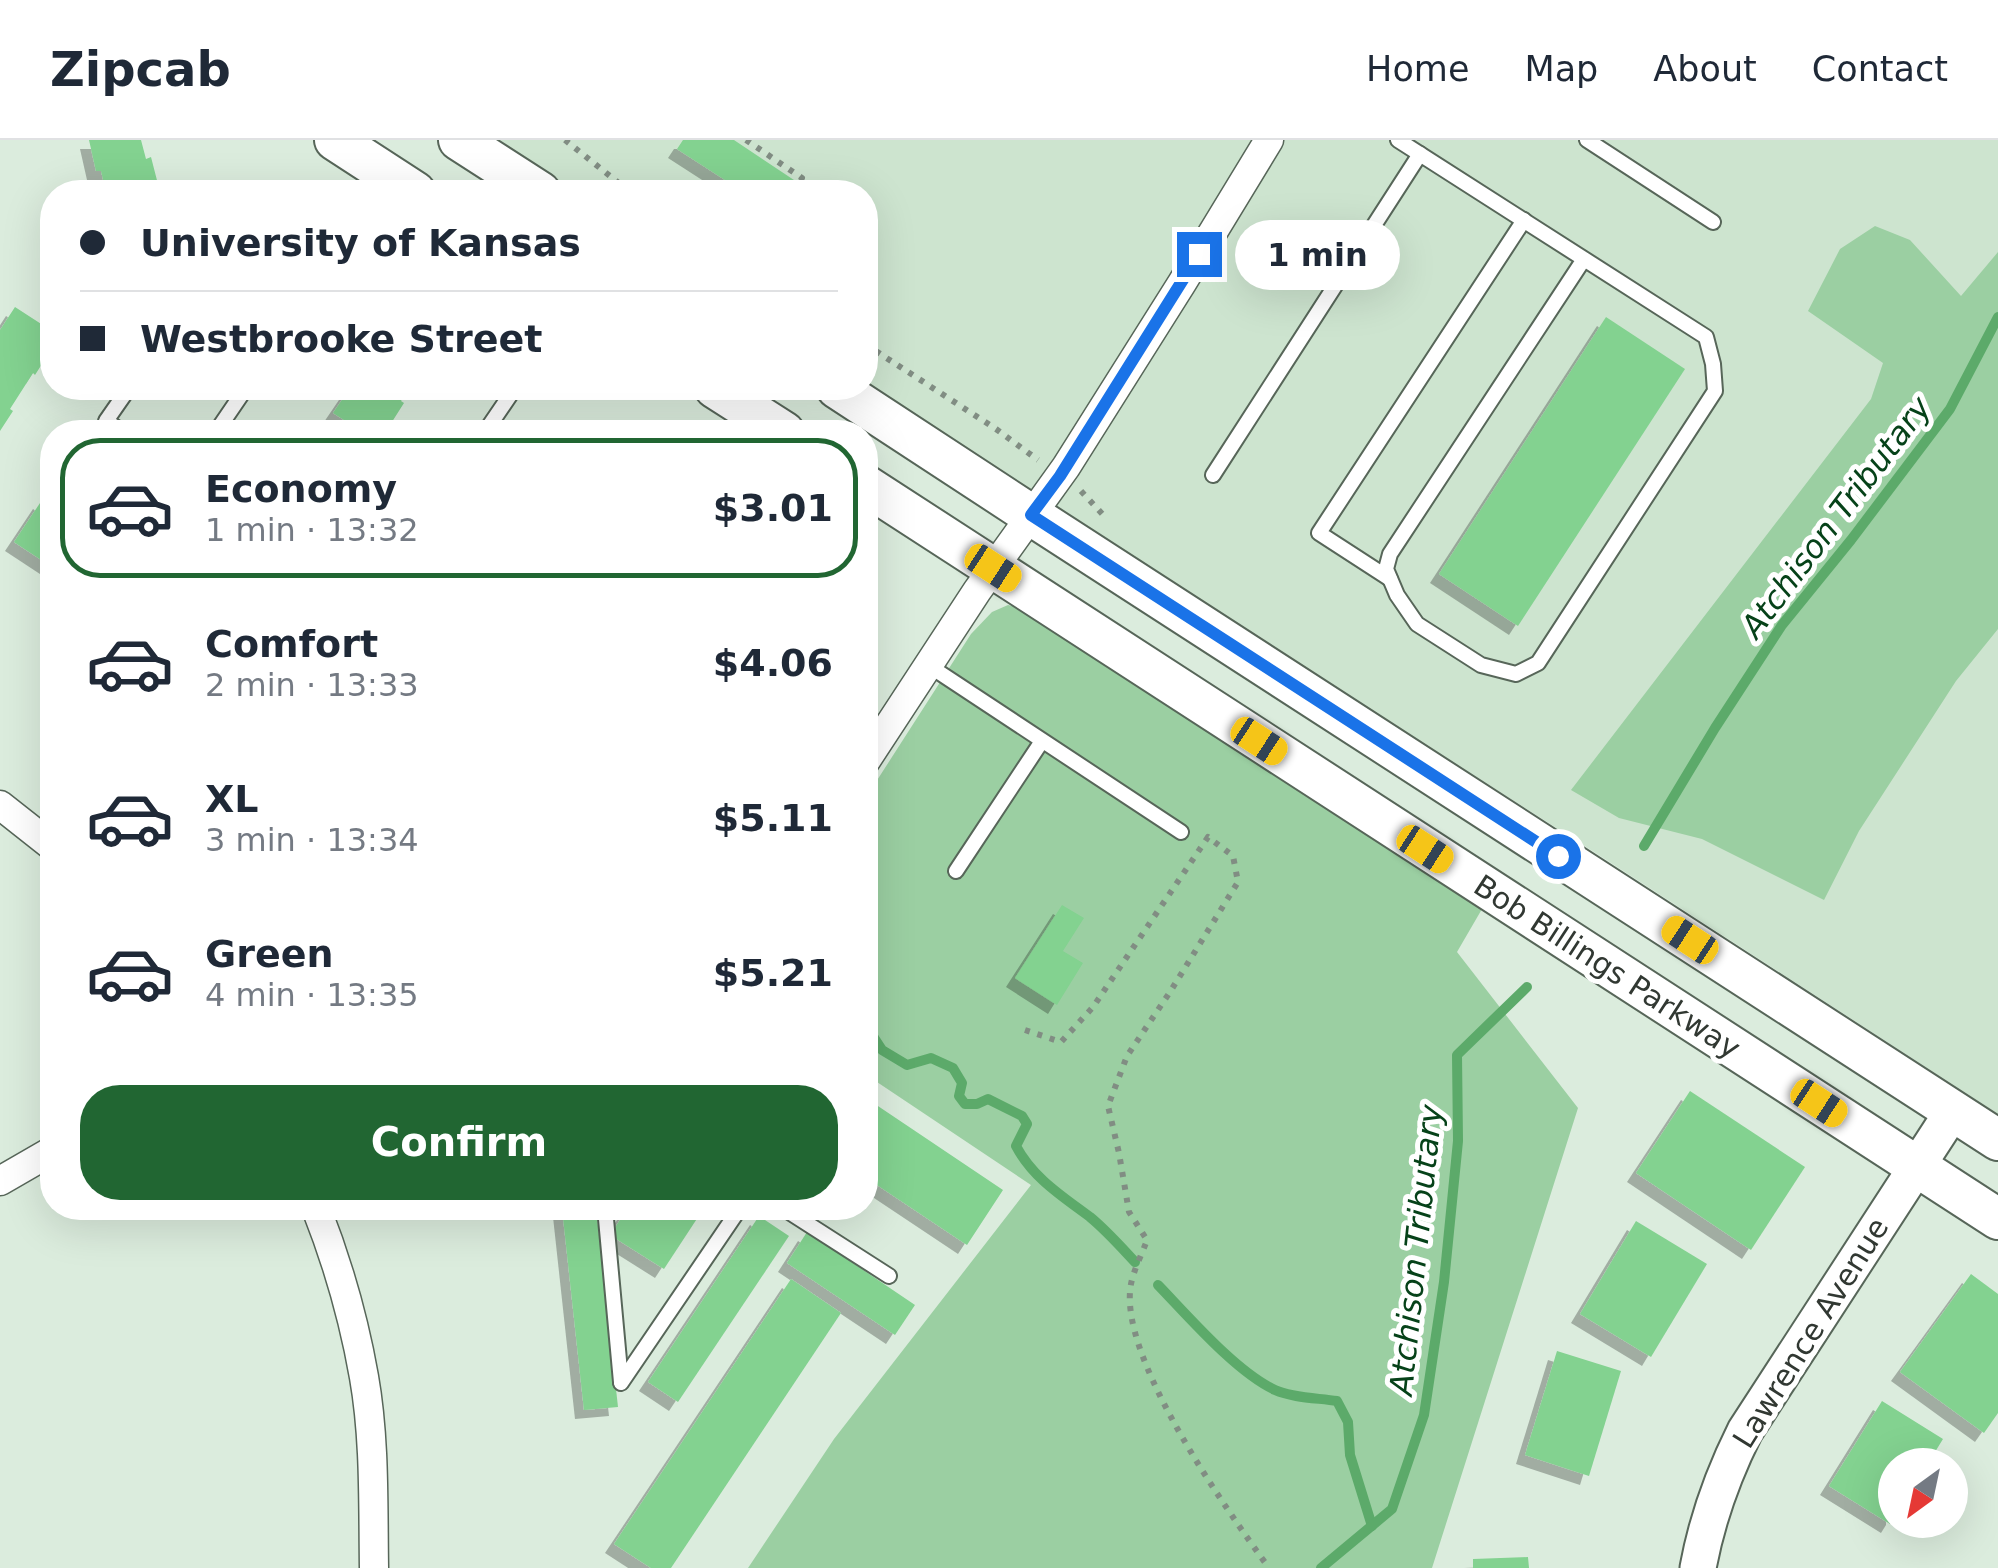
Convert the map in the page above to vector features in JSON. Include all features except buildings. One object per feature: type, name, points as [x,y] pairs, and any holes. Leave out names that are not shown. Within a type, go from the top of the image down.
[{"type":"main road","points":[[335,140],[397,180]]},
{"type":"main road","points":[[459,140],[521,180]]},
{"type":"main road","points":[[734,400],[765,420]]},
{"type":"main road","points":[[855,400],[1998,1140]]},
{"type":"main road","name":"Bob Billings Parkway","points":[[878,493],[1998,1218]]},
{"type":"street","points":[[878,742],[993,568],[1060,476],[1268,140]]},
{"type":"street","points":[[0,806],[40,837]]},
{"type":"street","name":"Lawrence Avenue","points":[[1698,1568],[1716,1498],[1745,1431],[1953,1110]]},
{"type":"street","points":[[0,1182],[40,1159]]},
{"type":"street","points":[[321,1220],[364,1378],[372,1458],[374,1568]]},
{"type":"lane","points":[[1398,140],[1706,336],[1713,364],[1715,391],[1538,663],[1516,674],[1481,665],[1417,624],[1397,595],[1386,569],[1390,554],[1584,259]]},
{"type":"lane","points":[[1587,140],[1713,222]]},
{"type":"lane","points":[[1213,475],[1420,154]]},
{"type":"lane","points":[[1391,580],[1320,534],[1524,220]]},
{"type":"lane","points":[[928,665],[1181,832]]},
{"type":"lane","points":[[956,871],[1042,741]]},
{"type":"lane","points":[[606,1220],[622,1383],[732,1220]]},
{"type":"lane","points":[[802,1220],[889,1276]]},
{"type":"path","points":[[565,140],[615,180]]},
{"type":"path","points":[[746,140],[801,180]]},
{"type":"path","points":[[1025,1030],[1061,1042],[1093,1007],[1208,837],[1233,856],[1238,882],[1128,1056],[1108,1106],[1129,1212],[1148,1240],[1131,1285],[1133,1326],[1156,1393],[1269,1568]]},
{"type":"shaded area","points":[[496,140],[1998,140],[1998,1114],[1094,534],[878,390],[878,180],[558,180]]},
{"type":"green space","points":[[1875,226],[1910,240],[1961,296],[1998,252],[1998,629],[1956,681],[1859,831],[1824,900],[1702,839],[1619,818],[1571,790],[1871,399],[1883,363],[1808,311],[1840,249]]},
{"type":"green space","points":[[1008,605],[1017,607],[1482,909],[1457,952],[1578,1108],[1432,1568],[748,1568],[834,1439],[1031,1185],[878,1083],[878,779],[971,634],[992,612]]},
{"type":"waterway","name":"Atchison Tributary","points":[[1644,846],[1782,625],[1950,409],[1998,317]]},
{"type":"waterway","name":"Atchison Tributary","points":[[1321,1568],[1392,1509],[1424,1415],[1444,1282],[1458,1141],[1457,1055],[1527,987]]},
{"type":"waterway","points":[[878,1044],[907,1065],[931,1058],[953,1068],[962,1083],[959,1096],[965,1104],[988,1099],[1022,1116],[1027,1124],[1016,1146],[1031,1168],[1096,1222],[1135,1262]]},
{"type":"waterway","points":[[1158,1285],[1213,1342],[1260,1382],[1290,1395],[1337,1401],[1348,1422],[1350,1455],[1372,1526]]},
{"type":"route","points":[[1199,254],[1060,476],[1031,515],[1558,856]]}]
